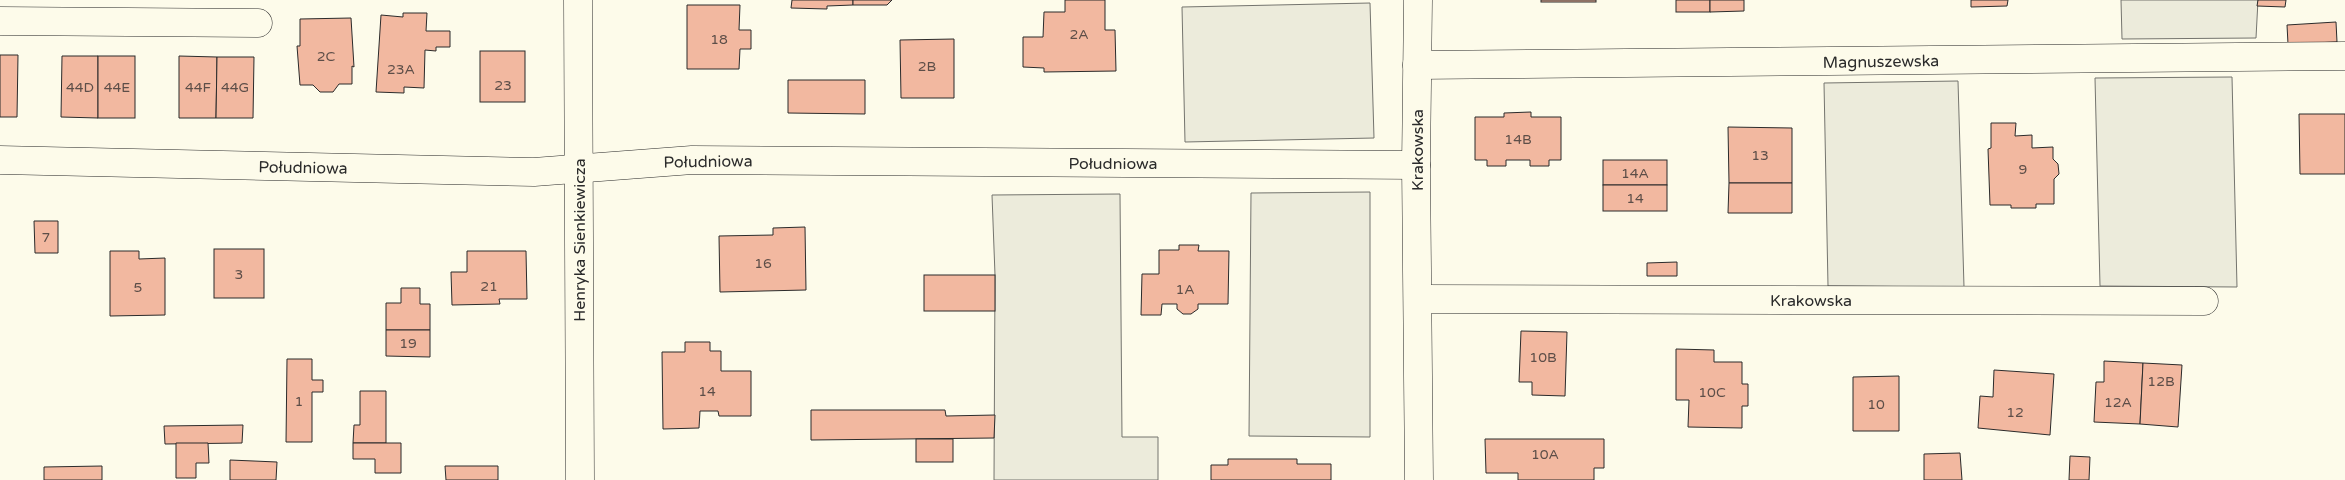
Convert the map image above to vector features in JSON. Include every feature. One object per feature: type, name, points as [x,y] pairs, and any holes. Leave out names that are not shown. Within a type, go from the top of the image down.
[{"type":"street","name":"Henryka Sienkiewicza","points":[[578,0],[580,480]]},
{"type":"street","name":"Krakowska","points":[[1418,0],[1416,165],[1419,480]]},
{"type":"street","points":[[0,20],[258,24]]},
{"type":"street","name":"Magnuszewska","points":[[1417,66],[2345,56]]},
{"type":"street","name":"Południowa","points":[[0,160],[534,172],[692,160],[1416,165]]},
{"type":"street","name":"Krakowska","points":[[1418,299],[2204,300]]},
{"type":"shaded area","points":[[2121,0],[2258,0],[2256,38],[2122,39]]},
{"type":"shaded area","points":[[1370,3],[1374,138],[1185,142],[1182,7]]},
{"type":"shaded area","points":[[2232,77],[2237,287],[2100,286],[2095,78]]},
{"type":"shaded area","points":[[1958,81],[1964,287],[1828,286],[1824,83]]},
{"type":"shaded area","points":[[1370,192],[1370,437],[1249,436],[1251,193]]},
{"type":"shaded area","points":[[1120,194],[1122,437],[1158,437],[1158,480],[994,480],[995,275],[992,195]]},
{"type":"building","points":[[792,0],[853,0],[853,5],[827,6],[827,9],[791,8]]},
{"type":"building","points":[[853,0],[892,0],[887,5],[853,5]]},
{"type":"building","points":[[1065,0],[1105,0],[1105,30],[1115,30],[1116,71],[1044,72],[1044,68],[1023,67],[1023,37],[1043,37],[1044,12],[1065,12]]},
{"type":"building","points":[[1541,0],[1596,0],[1596,2],[1541,2]]},
{"type":"building","points":[[1676,0],[1710,0],[1710,12],[1676,12]]},
{"type":"building","points":[[1710,0],[1744,0],[1744,11],[1710,12]]},
{"type":"building","points":[[1971,0],[2008,0],[2007,6],[1971,7]]},
{"type":"building","points":[[2258,0],[2286,0],[2285,7],[2257,6]]},
{"type":"building","points":[[687,5],[740,5],[739,30],[751,30],[751,49],[740,49],[739,69],[687,69]]},
{"type":"building","points":[[403,13],[427,13],[426,31],[450,31],[450,47],[436,47],[436,51],[425,50],[424,88],[404,87],[404,93],[376,92],[381,15],[403,17]]},
{"type":"building","points":[[351,18],[354,67],[352,66],[352,84],[339,84],[333,92],[320,92],[313,85],[300,85],[297,46],[300,46],[300,19]]},
{"type":"building","points":[[2336,22],[2337,42],[2288,44],[2287,25]]},
{"type":"building","points":[[954,39],[954,98],[901,98],[900,40]]},
{"type":"building","points":[[480,51],[525,51],[525,102],[480,102]]},
{"type":"building","points":[[0,55],[18,55],[17,117],[0,117]]},
{"type":"building","points":[[62,56],[98,56],[98,118],[61,117]]},
{"type":"building","points":[[98,56],[135,56],[135,118],[98,118]]},
{"type":"building","points":[[179,56],[217,57],[216,118],[179,118]]},
{"type":"building","points":[[217,57],[254,57],[253,118],[216,118]]},
{"type":"building","points":[[788,80],[865,80],[865,114],[788,113]]},
{"type":"building","points":[[1531,112],[1531,117],[1561,117],[1561,160],[1549,160],[1549,166],[1530,166],[1530,160],[1506,160],[1506,166],[1487,166],[1487,160],[1475,160],[1475,117],[1504,117],[1504,113]]},
{"type":"building","points":[[2299,114],[2345,114],[2345,174],[2300,174]]},
{"type":"building","points":[[1991,123],[2016,123],[2015,136],[2032,135],[2032,148],[2053,147],[2053,159],[2058,164],[2059,174],[2054,179],[2054,204],[2036,204],[2036,208],[2011,208],[2011,205],[1990,205],[1988,149],[1991,148]]},
{"type":"building","points":[[1728,127],[1792,128],[1792,183],[1729,183]]},
{"type":"building","points":[[1603,160],[1667,160],[1667,185],[1603,185]]},
{"type":"building","points":[[1729,183],[1792,183],[1792,213],[1728,213]]},
{"type":"building","points":[[1603,185],[1667,185],[1667,211],[1603,211]]},
{"type":"building","points":[[34,221],[58,221],[58,253],[35,253]]},
{"type":"building","points":[[805,227],[806,290],[720,292],[719,236],[773,235],[773,228]]},
{"type":"building","points":[[1179,245],[1199,245],[1198,251],[1229,251],[1228,304],[1198,304],[1198,309],[1191,314],[1183,314],[1177,309],[1177,304],[1162,304],[1161,315],[1141,315],[1142,274],[1159,274],[1159,250],[1179,250]]},
{"type":"building","points":[[214,249],[264,249],[264,298],[214,298]]},
{"type":"building","points":[[110,251],[139,251],[139,259],[165,258],[165,315],[110,316]]},
{"type":"building","points":[[467,251],[526,251],[527,299],[499,299],[500,304],[452,305],[451,272],[467,272]]},
{"type":"building","points":[[1677,262],[1677,276],[1647,276],[1647,263]]},
{"type":"building","points":[[924,275],[995,275],[995,311],[924,311]]},
{"type":"building","points":[[401,288],[420,288],[420,304],[430,304],[430,330],[386,330],[386,303],[401,303]]},
{"type":"building","points":[[386,330],[430,330],[430,357],[386,356]]},
{"type":"building","points":[[1521,331],[1567,332],[1565,396],[1532,395],[1532,382],[1519,382]]},
{"type":"building","points":[[685,342],[710,342],[710,351],[721,351],[721,371],[751,371],[751,416],[719,416],[718,411],[700,411],[699,428],[663,429],[662,352],[685,352]]},
{"type":"building","points":[[1676,349],[1714,350],[1714,362],[1742,362],[1742,384],[1748,384],[1748,406],[1742,406],[1742,428],[1688,427],[1689,400],[1676,400]]},
{"type":"building","points":[[287,359],[312,359],[312,380],[323,380],[323,392],[312,392],[312,442],[286,442]]},
{"type":"building","points":[[2104,361],[2143,363],[2140,424],[2094,422],[2096,382],[2104,382]]},
{"type":"building","points":[[2143,363],[2182,365],[2178,427],[2140,424]]},
{"type":"building","points":[[1994,370],[2054,374],[2050,435],[1978,428],[1980,396],[1993,397]]},
{"type":"building","points":[[1899,376],[1899,431],[1853,431],[1853,377]]},
{"type":"building","points":[[360,391],[386,391],[386,443],[353,443],[354,425],[360,425]]},
{"type":"building","points":[[811,410],[945,410],[946,416],[995,415],[994,438],[811,440]]},
{"type":"building","points":[[243,425],[242,443],[165,444],[164,426]]},
{"type":"building","points":[[916,439],[953,439],[953,462],[916,462]]},
{"type":"building","points":[[1485,439],[1604,439],[1604,468],[1594,468],[1594,480],[1518,480],[1518,473],[1486,473]]},
{"type":"building","points":[[176,443],[208,443],[209,463],[196,463],[196,478],[176,478]]},
{"type":"building","points":[[353,443],[401,443],[401,473],[375,473],[375,459],[353,459]]},
{"type":"building","points":[[1960,453],[1962,480],[1924,480],[1924,454]]},
{"type":"building","points":[[2070,456],[2090,457],[2089,480],[2069,480]]},
{"type":"building","points":[[1228,459],[1297,459],[1297,464],[1331,464],[1331,480],[1211,480],[1211,465],[1228,465]]},
{"type":"building","points":[[230,460],[277,462],[276,480],[230,480]]},
{"type":"building","points":[[102,466],[102,480],[44,480],[44,467]]},
{"type":"building","points":[[445,466],[498,466],[498,480],[446,480]]}]
